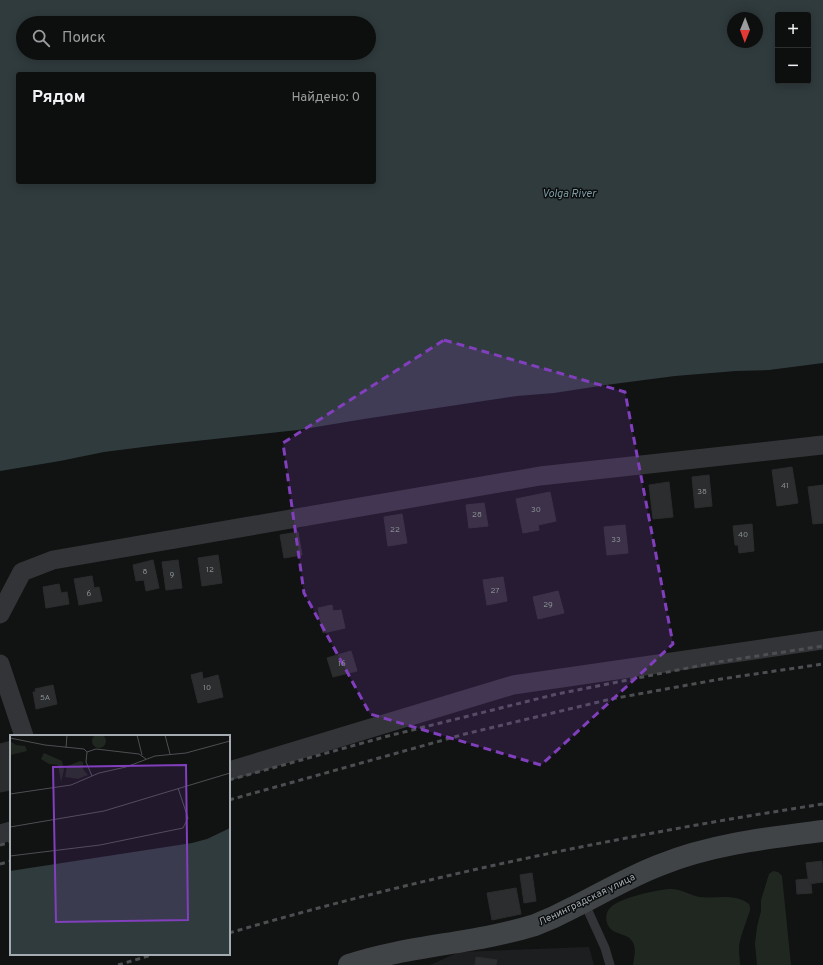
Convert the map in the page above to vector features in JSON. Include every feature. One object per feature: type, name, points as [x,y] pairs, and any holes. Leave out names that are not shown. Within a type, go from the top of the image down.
[{"type":"main road","name":"Ленинградская улица","points":[[349,965],[367,959],[408,950],[511,932],[536,924],[660,865],[714,848],[823,831]]},
{"type":"street","points":[[0,614],[22,572],[53,560],[540,476],[823,445]]},
{"type":"street","points":[[230,771],[513,686],[823,640]]},
{"type":"street","points":[[0,664],[24,735]]},
{"type":"street","points":[[0,834],[10,831]]},
{"type":"lane","points":[[584,902],[605,948],[610,965]]},
{"type":"highlighted area","points":[[444,340],[625,392],[673,644],[541,765],[370,714],[304,593],[283,443]]},
{"type":"shaded area","points":[[773,871],[778,872],[782,876],[791,965],[757,965],[755,944],[761,911],[761,900],[769,874]]},
{"type":"shaded area","points":[[669,889],[700,897],[732,897],[749,904],[750,912],[742,932],[739,945],[740,965],[633,965],[635,953],[634,944],[630,938],[611,930],[606,919],[608,911],[616,904],[630,898]]},
{"type":"shaded area","points":[[589,947],[594,965],[430,965],[459,952]]},
{"type":"water","name":"Volga River","points":[[0,0],[823,0],[823,363],[769,370],[675,376],[554,393],[517,396],[298,430],[104,452],[0,471]]},
{"type":"building","points":[[792,467],[798,503],[777,506],[772,470]]},
{"type":"building","points":[[709,475],[712,506],[695,508],[692,477]]},
{"type":"building","points":[[669,482],[673,517],[653,519],[649,485]]},
{"type":"building","points":[[823,485],[823,523],[813,524],[808,487]]},
{"type":"building","points":[[550,492],[556,521],[538,525],[539,530],[523,533],[516,499]]},
{"type":"building","points":[[484,503],[488,526],[469,528],[466,505]]},
{"type":"building","points":[[402,514],[407,543],[388,546],[384,517]]},
{"type":"building","points":[[752,524],[754,551],[739,553],[738,545],[735,545],[733,526]]},
{"type":"building","points":[[625,525],[628,553],[607,555],[604,527]]},
{"type":"building","points":[[298,532],[302,555],[284,558],[280,535]]},
{"type":"building","points":[[218,555],[222,583],[202,586],[198,558]]},
{"type":"building","points":[[153,560],[159,588],[146,591],[144,580],[136,581],[133,565]]},
{"type":"building","points":[[178,560],[182,588],[166,590],[162,562]]},
{"type":"building","points":[[92,576],[94,588],[99,587],[102,601],[79,605],[74,579]]},
{"type":"building","points":[[503,577],[507,601],[487,605],[483,580]]},
{"type":"building","points":[[59,584],[61,593],[67,592],[69,604],[46,608],[43,587]]},
{"type":"building","points":[[558,591],[564,613],[538,619],[533,597]]},
{"type":"building","points":[[332,605],[333,611],[341,610],[345,628],[323,633],[318,608]]},
{"type":"building","points":[[351,651],[357,671],[333,677],[327,658]]},
{"type":"building","points":[[202,672],[203,679],[218,675],[223,697],[198,703],[191,675]]},
{"type":"building","points":[[53,685],[57,704],[36,709],[33,692],[36,692],[35,689]]},
{"type":"building","points":[[10,741],[10,790],[0,792],[0,744]]},
{"type":"building","points":[[822,861],[823,882],[809,884],[806,863]]},
{"type":"building","points":[[532,873],[536,901],[524,903],[520,875]]},
{"type":"building","points":[[808,879],[809,884],[811,884],[812,893],[797,894],[796,880]]},
{"type":"building","points":[[516,888],[521,914],[492,920],[487,893]]},
{"type":"building","points":[[476,957],[497,960],[496,965],[475,965]]},
{"type":"railway","points":[[230,780],[388,736],[557,694],[718,662],[823,646]]},
{"type":"railway","points":[[230,800],[465,734],[611,699],[721,679],[823,664]]},
{"type":"railway","points":[[230,933],[302,912],[450,875],[599,843],[823,804]]},
{"type":"railway","points":[[0,845],[10,842]]},
{"type":"railway","points":[[0,864],[10,861]]},
{"type":"railway","points":[[118,965],[152,955]]}]
